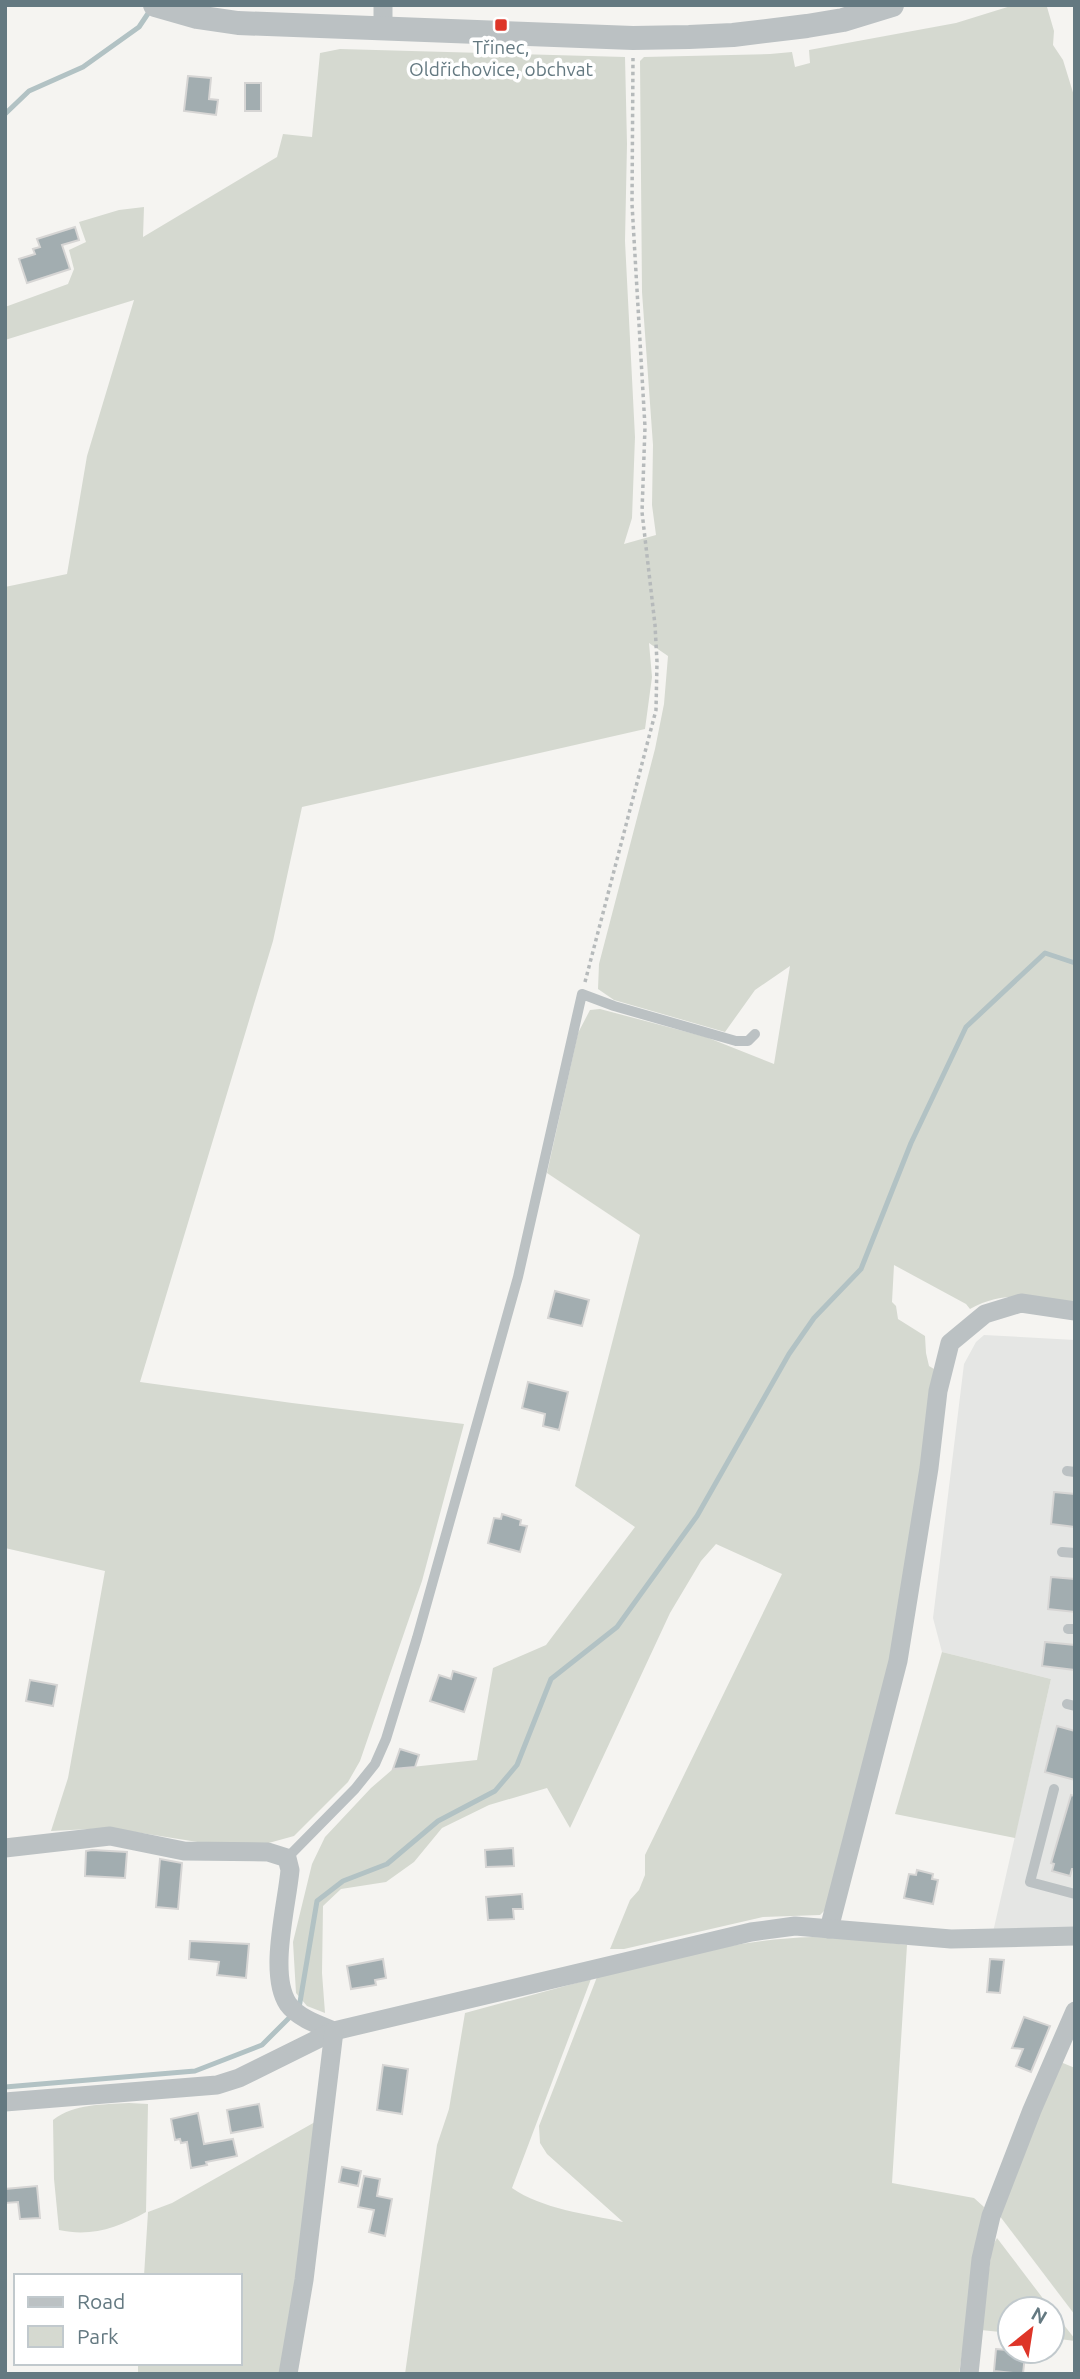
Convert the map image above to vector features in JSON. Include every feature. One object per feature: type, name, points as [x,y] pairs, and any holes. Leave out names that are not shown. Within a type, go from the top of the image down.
[{"type":"street","points":[[156,5],[197,17],[238,23],[383,18],[633,38],[733,35],[775,30],[842,20],[892,5]]},
{"type":"street","points":[[828,1929],[898,1661],[929,1468],[938,1391],[950,1343],[985,1314],[1021,1303],[1075,1311]]},
{"type":"street","points":[[5,1848],[110,1836],[184,1851],[268,1852],[287,1858],[290,1870],[278,1958],[280,1980],[288,2004],[306,2019],[334,2031]]},
{"type":"street","points":[[5,2102],[217,2085],[239,2078],[334,2031],[751,1932],[795,1926],[951,1939],[1075,1936]]},
{"type":"street","points":[[970,2374],[981,2259],[991,2216],[1075,2011]]},
{"type":"street","points":[[288,2374],[304,2280],[334,2031]]},
{"type":"lane","points":[[287,1858],[355,1789],[375,1764],[386,1739],[518,1277],[582,994],[614,1006],[737,1041],[748,1041],[755,1034]]},
{"type":"lane","points":[[1062,1552],[1075,1553]]},
{"type":"lane","points":[[1054,1789],[1030,1882],[1075,1894]]},
{"type":"path","points":[[582,994],[656,710],[655,625],[642,512],[645,427],[632,204],[633,38]]},
{"type":"shaded area","points":[[984,1335],[1075,1340],[1075,1932],[993,1932],[1051,1679],[942,1652],[933,1618],[964,1364],[976,1342]]},
{"type":"green space","points":[[1014,5],[1047,7],[1054,31],[1053,45],[1063,60],[1075,99],[1075,1303],[1034,1297],[1009,1297],[970,1309],[966,1304],[894,1265],[892,1302],[896,1306],[898,1319],[925,1336],[929,1366],[934,1369],[906,1612],[825,1910],[820,1915],[763,1917],[624,1949],[610,1949],[630,1900],[639,1890],[645,1875],[645,1855],[782,1574],[716,1544],[701,1561],[670,1613],[570,1828],[547,1788],[489,1805],[442,1828],[414,1862],[386,1882],[341,1889],[323,1906],[322,1973],[325,2013],[307,2006],[296,1993],[293,1942],[312,1864],[325,1837],[371,1788],[393,1769],[477,1760],[493,1668],[546,1645],[635,1527],[575,1486],[640,1235],[547,1173],[578,1033],[590,1010],[600,1009],[706,1037],[774,1064],[790,966],[755,990],[725,1032],[614,1000],[598,989],[599,964],[655,749],[664,704],[668,656],[649,643],[652,677],[645,729],[302,807],[273,941],[140,1382],[464,1424],[422,1581],[360,1761],[348,1782],[294,1836],[265,1844],[210,1844],[110,1828],[51,1831],[68,1778],[105,1571],[5,1548],[5,587],[67,574],[87,456],[134,300],[5,340],[5,307],[68,284],[74,269],[69,250],[86,242],[79,222],[119,210],[144,207],[143,237],[277,157],[283,134],[312,137],[320,53],[340,49],[625,57],[625,241],[635,437],[632,518],[624,544],[656,535],[652,505],[653,445],[642,292],[640,61],[644,57],[792,52],[795,67],[810,63],[809,50],[956,23]]},
{"type":"green space","points":[[942,1652],[1051,1679],[1015,1838],[895,1814]]},
{"type":"green space","points":[[812,1937],[849,1938],[907,1945],[892,2183],[974,2198],[984,2207],[959,2374],[405,2374],[437,2145],[449,2109],[465,2013],[591,1979],[512,2188],[551,2206],[623,2222],[547,2154],[540,2143],[539,2126],[597,1977],[731,1946]]},
{"type":"green space","points":[[1058,2061],[1075,2068],[1075,2315],[1066,2303],[1066,2295],[1060,2295],[999,2215]]},
{"type":"green space","points":[[129,2103],[148,2104],[146,2212],[104,2230],[59,2230],[54,2179],[53,2120],[70,2110]]},
{"type":"green space","points":[[315,2122],[281,2374],[138,2374],[138,2365],[242,2365],[242,2274],[144,2274],[148,2212],[172,2203]]},
{"type":"green space","points":[[997,2238],[1040,2295],[996,2295],[996,2332],[981,2330],[992,2247]]},
{"type":"green space","points":[[1066,2328],[1075,2339],[1066,2340]]},
{"type":"building","points":[[188,76],[211,78],[209,99],[218,100],[216,115],[184,111]]},
{"type":"building","points":[[245,83],[261,83],[261,111],[245,111]]},
{"type":"building","points":[[75,227],[79,240],[62,245],[70,269],[27,283],[19,259],[35,254],[33,249],[40,247],[37,239]]},
{"type":"building","points":[[555,1291],[589,1300],[582,1326],[548,1318]]},
{"type":"building","points":[[528,1382],[568,1392],[559,1430],[543,1426],[545,1414],[522,1408]]},
{"type":"building","points":[[1054,1492],[1075,1494],[1075,1527],[1051,1524]]},
{"type":"building","points":[[502,1514],[521,1520],[520,1525],[527,1526],[520,1552],[488,1543],[494,1518],[501,1519]]},
{"type":"building","points":[[1051,1577],[1075,1579],[1075,1612],[1048,1609]]},
{"type":"building","points":[[1045,1642],[1075,1645],[1075,1670],[1042,1666]]},
{"type":"building","points":[[453,1671],[476,1678],[464,1712],[430,1701],[439,1675],[451,1679]]},
{"type":"building","points":[[30,1680],[57,1685],[53,1706],[26,1701]]},
{"type":"building","points":[[1057,1726],[1075,1731],[1075,1780],[1045,1772]]},
{"type":"building","points":[[400,1749],[419,1755],[415,1767],[393,1769]]},
{"type":"building","points":[[1071,1795],[1075,1796],[1075,1869],[1072,1869],[1070,1876],[1052,1871],[1054,1864],[1051,1863]]},
{"type":"building","points":[[513,1848],[514,1866],[486,1867],[485,1850]]},
{"type":"building","points":[[86,1851],[127,1852],[125,1878],[85,1876]]},
{"type":"building","points":[[160,1859],[182,1863],[178,1909],[156,1907]]},
{"type":"building","points":[[917,1870],[933,1874],[932,1879],[938,1880],[933,1904],[904,1898],[909,1874],[916,1875]]},
{"type":"building","points":[[522,1894],[523,1909],[513,1909],[514,1919],[488,1920],[486,1897]]},
{"type":"building","points":[[190,1941],[249,1944],[246,1978],[217,1975],[219,1962],[189,1959]]},
{"type":"building","points":[[383,1959],[386,1978],[375,1980],[376,1985],[351,1989],[347,1966]]},
{"type":"building","points":[[990,1959],[1004,1960],[1000,1993],[987,1992]]},
{"type":"building","points":[[1024,2017],[1050,2026],[1031,2072],[1016,2066],[1023,2049],[1012,2048]]},
{"type":"building","points":[[383,2065],[408,2069],[402,2114],[377,2110]]},
{"type":"building","points":[[259,2104],[263,2127],[231,2133],[227,2110]]},
{"type":"building","points":[[198,2113],[204,2144],[233,2139],[237,2156],[191,2168],[187,2142],[175,2140],[171,2119]]},
{"type":"building","points":[[342,2167],[361,2171],[358,2186],[339,2182]]},
{"type":"building","points":[[364,2176],[380,2179],[377,2196],[392,2199],[385,2236],[369,2232],[374,2210],[358,2207]]},
{"type":"building","points":[[37,2186],[40,2218],[20,2219],[18,2202],[5,2203],[5,2189]]},
{"type":"building","points":[[996,2349],[996,2365],[1024,2365],[1023,2374],[994,2371]]},
{"type":"waterway","points":[[5,114],[29,91],[83,67],[139,27],[151,9]]},
{"type":"waterway","points":[[299,2008],[317,1901],[343,1881],[387,1864],[438,1821],[495,1791],[517,1765],[551,1679],[617,1627],[697,1516],[789,1354],[814,1318],[861,1269],[911,1143],[966,1027],[1045,953],[1075,963]]},
{"type":"waterway","points":[[5,2087],[195,2071],[262,2045],[292,2015]]},
{"type":"place","name":"Třinec, Oldřichovice, obchvat","points":[[501,25]]}]
